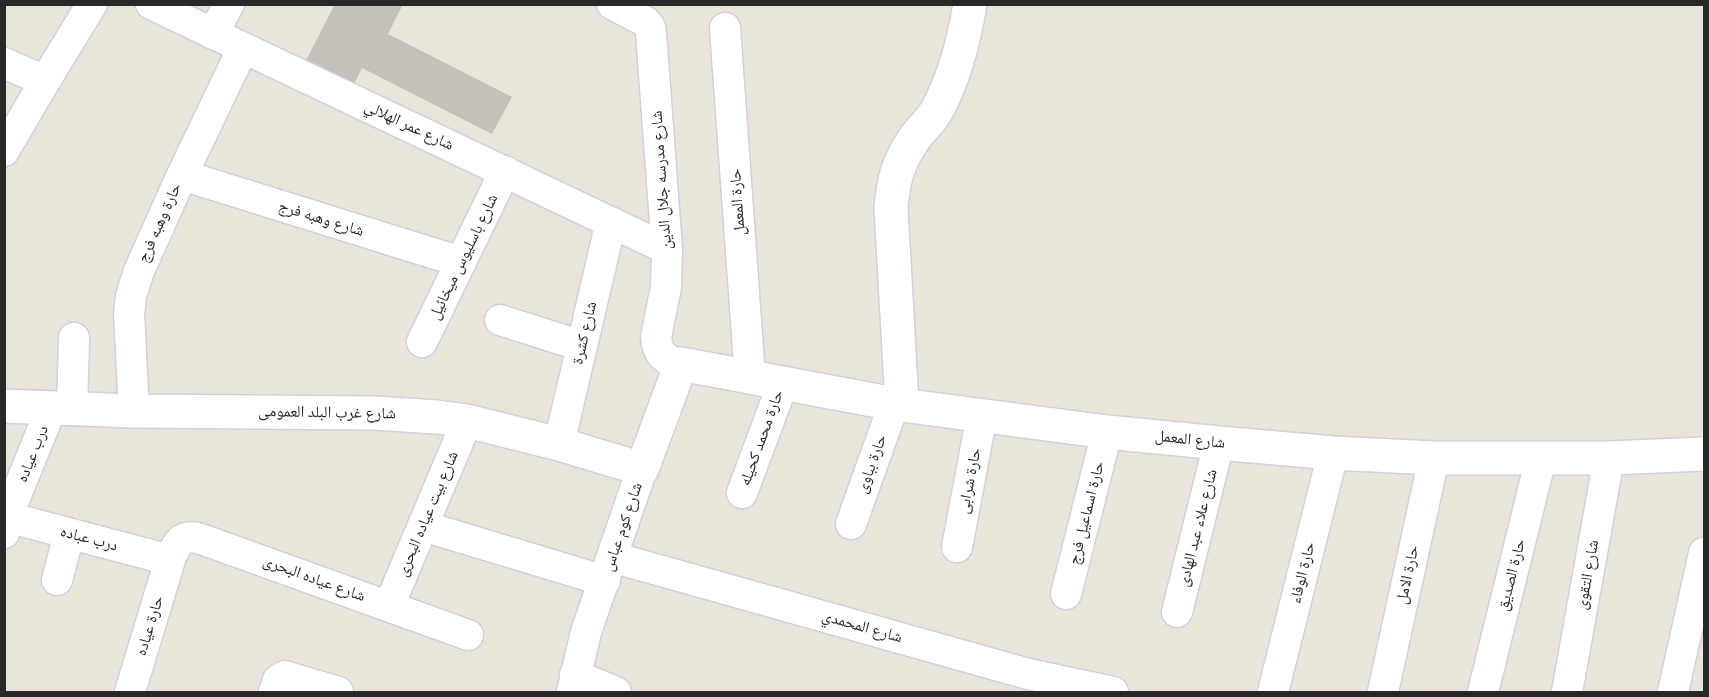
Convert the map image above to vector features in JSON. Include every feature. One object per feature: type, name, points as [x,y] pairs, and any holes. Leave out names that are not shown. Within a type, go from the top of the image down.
[{"type":"street","points":[[4,151],[92,4]]},
{"type":"street","name":"شارع عمر الهلالي","points":[[151,4],[667,249]]},
{"type":"street","points":[[213,34],[229,4]]},
{"type":"street","name":"شارع مدرسه جلال الدين","points":[[612,4],[646,22],[650,27],[667,249],[666,287],[656,337],[657,345],[665,358],[681,364]]},
{"type":"street","points":[[898,405],[891,208],[893,184],[901,160],[914,139],[936,112],[953,75],[965,36],[970,4]]},
{"type":"street","name":"حارة المعمل","points":[[725,28],[750,376]]},
{"type":"street","name":"حارة وهبه فرج","points":[[134,411],[129,314],[131,296],[139,271],[182,175],[243,48]]},
{"type":"street","points":[[4,63],[45,81]]},
{"type":"street","name":"شارع باسليوس ميخائيل","points":[[423,342],[505,171]]},
{"type":"street","name":"شارع وهبه فرج","points":[[182,175],[461,262]]},
{"type":"street","name":"شارع كشرة","points":[[559,444],[611,222]]},
{"type":"street","points":[[500,320],[582,346]]},
{"type":"street","points":[[61,409],[74,338]]},
{"type":"street","name":"شارع المعمل","points":[[681,364],[898,405],[1107,432],[1219,443],[1333,453],[1434,458],[1609,458],[1704,454]]},
{"type":"street","name":"شارع كوم عباس","points":[[573,684],[586,632],[681,364]]},
{"type":"street","name":"حارة محمد كحيله","points":[[742,493],[783,384]]},
{"type":"street","name":"حارة بباوى","points":[[850,524],[898,405]]},
{"type":"street","name":"شارع غرب البلد العمومى","points":[[4,406],[134,411],[406,414],[467,421],[559,444],[642,470]]},
{"type":"street","name":"درب عياده","points":[[6,525],[61,409]]},
{"type":"street","name":"حارة شرابى","points":[[957,547],[982,416]]},
{"type":"street","name":"شارع بيت عياده البحرى","points":[[389,606],[467,421]]},
{"type":"street","name":"حارة اسماعيل فرج","points":[[1066,594],[1107,432]]},
{"type":"street","name":"شارع علاء عبد الهادى","points":[[1177,612],[1219,443]]},
{"type":"street","name":"حارة الوفاء","points":[[1272,693],[1333,453]]},
{"type":"street","name":"حارة الامل","points":[[1383,693],[1434,458]]},
{"type":"street","name":"حارة الصديق","points":[[1483,693],[1541,458]]},
{"type":"street","name":"شارع التقوى","points":[[1566,693],[1609,458]]},
{"type":"street","name":"درب عباده","points":[[6,525],[69,534],[170,560]]},
{"type":"street","name":"شارع المحمدي","points":[[423,526],[1113,693]]},
{"type":"street","points":[[57,580],[69,534]]},
{"type":"street","name":"شارع عياده البحرى","points":[[170,560],[178,542],[195,537],[468,635]]},
{"type":"street","points":[[1673,693],[1704,553]]},
{"type":"street","name":"حارة عياده","points":[[130,693],[170,560]]},
{"type":"street","points":[[274,693],[278,680],[284,676],[338,693]]},
{"type":"street","points":[[573,684],[616,693]]},
{"type":"building","points":[[335,4],[403,4],[388,34],[512,97],[492,134],[362,68],[349,94],[301,70]]}]
